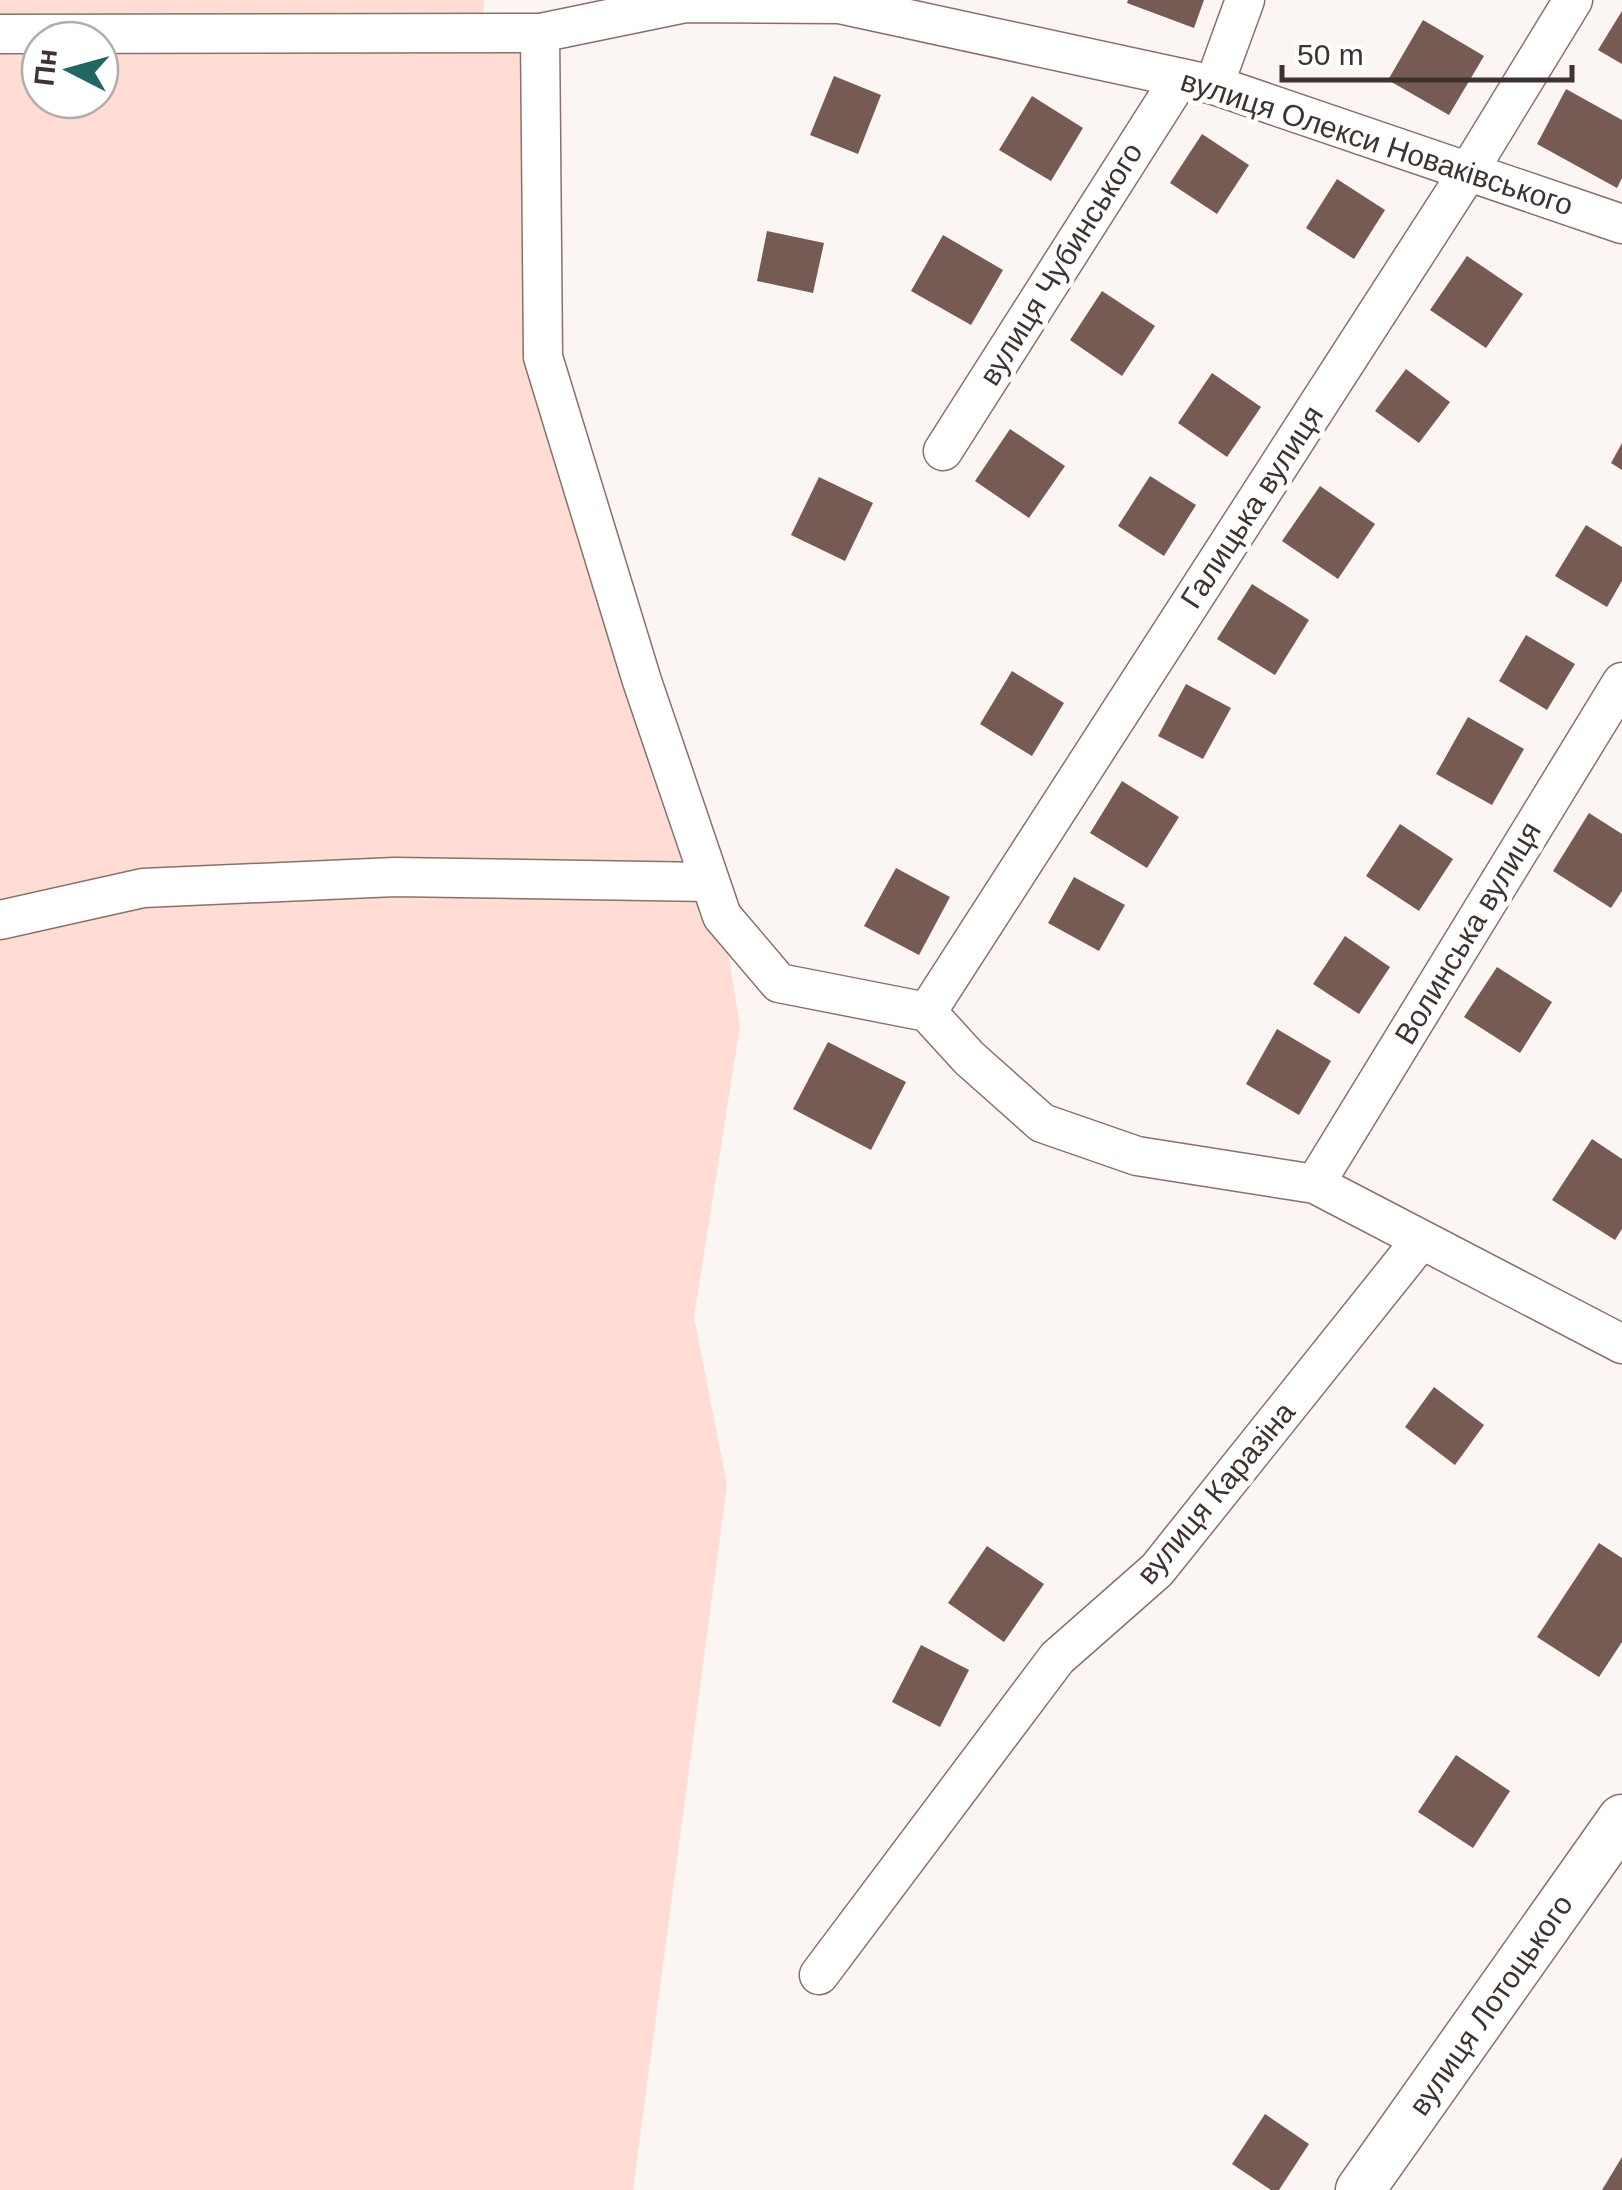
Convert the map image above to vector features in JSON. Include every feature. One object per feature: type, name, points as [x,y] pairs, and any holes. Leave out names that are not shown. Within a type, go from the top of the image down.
[{"type":"street","name":"вулиця Чубинського","points":[[942,451],[1197,81],[1245,0]]},
{"type":"street","name":"Галицька вулиця","points":[[927,1012],[1468,172],[1573,0]]},
{"type":"street","name":"вулиця Олекси Новаківського","points":[[0,34],[540,33],[686,3],[839,2],[1197,81],[1622,224]]},
{"type":"street","points":[[540,33],[543,358],[642,681],[722,916],[779,983],[927,1012],[969,1058],[1042,1122],[1137,1156],[1315,1184],[1421,1240],[1615,1328]]},
{"type":"street","name":"Волинська вулиця","points":[[1315,1184],[1622,682]]},
{"type":"street","points":[[0,920],[143,888],[395,878],[708,882]]},
{"type":"street","name":"вулиця Каразіна","points":[[820,1974],[1057,1658],[1157,1570],[1421,1240]]},
{"type":"street","name":"вулиця Лотоцького","points":[[1360,2190],[1622,1819]]},
{"type":"shaded area","points":[[0,0],[484,0],[482,34],[540,33],[543,358],[722,916],[740,1026],[694,1317],[727,1485],[633,2190],[0,2190]]},
{"type":"building","points":[[1204,0],[1194,28],[1127,3]]},
{"type":"building","points":[[1622,11],[1622,64],[1598,50]]},
{"type":"building","points":[[1423,20],[1484,56],[1449,115],[1388,80]]},
{"type":"building","points":[[834,76],[881,95],[858,154],[810,135]]},
{"type":"building","points":[[1566,89],[1622,120],[1622,178],[1617,188],[1537,144]]},
{"type":"building","points":[[1032,96],[1083,128],[1051,181],[999,150]]},
{"type":"building","points":[[1202,134],[1249,165],[1217,214],[1170,183]]},
{"type":"building","points":[[1337,179],[1385,210],[1354,259],[1306,228]]},
{"type":"building","points":[[767,231],[824,243],[813,293],[757,281]]},
{"type":"building","points":[[943,235],[1003,270],[971,325],[911,291]]},
{"type":"building","points":[[1467,256],[1523,294],[1486,348],[1430,310]]},
{"type":"building","points":[[1102,291],[1155,326],[1122,376],[1070,340]]},
{"type":"building","points":[[1406,369],[1450,402],[1419,443],[1375,411]]},
{"type":"building","points":[[1212,373],[1261,407],[1227,457],[1178,423]]},
{"type":"building","points":[[1010,429],[1065,466],[1029,518],[975,481]]},
{"type":"building","points":[[1622,443],[1622,470],[1611,463]]},
{"type":"building","points":[[1150,476],[1196,505],[1164,556],[1118,526]]},
{"type":"building","points":[[819,477],[873,503],[845,561],[791,535]]},
{"type":"building","points":[[1320,486],[1375,524],[1338,579],[1282,541]]},
{"type":"building","points":[[1586,525],[1622,547],[1622,581],[1607,607],[1555,576]]},
{"type":"building","points":[[1252,584],[1309,620],[1275,675],[1217,639]]},
{"type":"building","points":[[1526,635],[1575,664],[1547,710],[1499,681]]},
{"type":"building","points":[[1012,671],[1064,703],[1032,756],[980,724]]},
{"type":"building","points":[[1186,684],[1231,708],[1203,759],[1158,736]]},
{"type":"building","points":[[1468,717],[1524,749],[1492,805],[1436,774]]},
{"type":"building","points":[[1122,781],[1179,817],[1147,868],[1090,833]]},
{"type":"building","points":[[1589,813],[1622,834],[1622,891],[1611,908],[1553,871]]},
{"type":"building","points":[[1400,824],[1453,859],[1419,911],[1366,876]]},
{"type":"building","points":[[896,868],[950,897],[919,955],[864,926]]},
{"type":"building","points":[[1074,877],[1125,905],[1099,951],[1048,923]]},
{"type":"building","points":[[1345,936],[1390,967],[1359,1014],[1313,984]]},
{"type":"building","points":[[1497,967],[1552,1002],[1520,1053],[1464,1017]]},
{"type":"building","points":[[1277,1029],[1331,1061],[1299,1115],[1246,1084]]},
{"type":"building","points":[[828,1042],[906,1082],[871,1150],[793,1109]]},
{"type":"building","points":[[1592,1139],[1622,1159],[1622,1229],[1615,1240],[1552,1200]]},
{"type":"building","points":[[1434,1387],[1484,1425],[1455,1465],[1405,1427]]},
{"type":"building","points":[[1599,1543],[1622,1558],[1622,1642],[1599,1677],[1537,1637]]},
{"type":"building","points":[[987,1546],[1044,1584],[1004,1642],[948,1603]]},
{"type":"building","points":[[921,1645],[969,1670],[940,1727],[892,1702]]},
{"type":"building","points":[[1456,1755],[1510,1791],[1473,1848],[1418,1812]]},
{"type":"building","points":[[1265,2114],[1309,2144],[1279,2190],[1271,2190],[1232,2164]]},
{"type":"building","points":[[1622,2157],[1622,2190],[1602,2190]]}]
